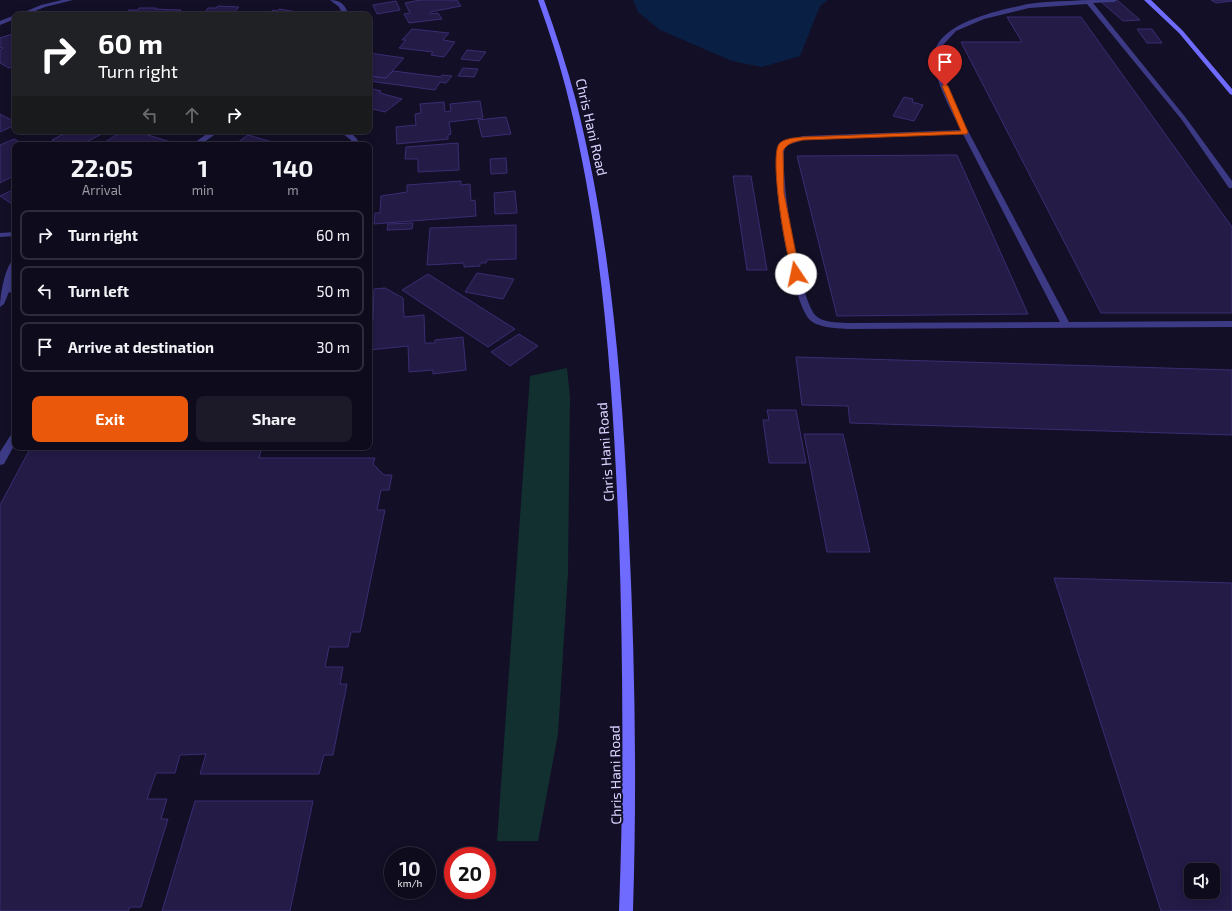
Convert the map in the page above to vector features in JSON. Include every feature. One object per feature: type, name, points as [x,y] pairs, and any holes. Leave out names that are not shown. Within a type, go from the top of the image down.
[{"type":"main road","name":"Chris Hani Road","points":[[541,0],[557,43],[580,132],[593,200],[611,341],[621,469],[627,603],[629,832],[626,911]]},
{"type":"main road","points":[[1147,0],[1166,16],[1181,32],[1232,93]]},
{"type":"street","points":[[28,12],[43,6],[70,0]]},
{"type":"street","points":[[333,0],[344,9],[345,12]]},
{"type":"street","points":[[1066,325],[965,132],[939,72],[938,56],[940,44],[954,30],[982,18],[1029,6],[1114,0]]},
{"type":"street","points":[[1089,2],[1184,119],[1232,186]]},
{"type":"street","points":[[0,23],[12,18]]},
{"type":"street","points":[[965,132],[803,138],[791,140],[782,145],[779,151],[780,193],[796,274],[806,308],[812,318],[827,323],[847,326],[1232,324]]},
{"type":"street","points":[[200,142],[212,134]]},
{"type":"street","points":[[347,134],[354,139],[355,142]]},
{"type":"street","points":[[0,234],[12,234]]},
{"type":"street","points":[[0,304],[12,270]]},
{"type":"street","points":[[5,287],[12,290]]},
{"type":"street","points":[[0,461],[12,441]]},
{"type":"green space","points":[[567,368],[570,397],[568,573],[558,734],[538,841],[497,841],[530,376]]},
{"type":"water","points":[[633,0],[828,0],[820,6],[800,56],[762,67],[732,61],[660,30],[638,12]]},
{"type":"building","points":[[420,0],[457,0],[461,6],[430,12],[431,14],[438,13],[442,19],[409,23],[404,14],[410,13],[405,3]]},
{"type":"building","points":[[1099,0],[1117,0],[1140,20],[1123,21]]},
{"type":"building","points":[[1211,0],[1232,0],[1232,1],[1216,3]]},
{"type":"building","points":[[396,1],[400,10],[377,14],[373,5]]},
{"type":"building","points":[[218,6],[239,7],[235,12],[205,12],[208,8],[216,8]]},
{"type":"building","points":[[139,8],[156,8],[155,9],[181,10],[179,12],[127,12],[129,10],[138,10]]},
{"type":"building","points":[[279,9],[297,12],[271,12],[273,10],[277,11]]},
{"type":"building","points":[[1007,17],[1081,17],[1232,227],[1232,313],[1101,313],[961,42],[1022,42]]},
{"type":"building","points":[[412,29],[449,33],[443,40],[455,42],[444,57],[431,55],[433,52],[399,48],[406,40],[402,40]]},
{"type":"building","points":[[1137,29],[1152,29],[1162,43],[1147,43]]},
{"type":"building","points":[[12,34],[12,67],[9,68],[0,63],[0,50],[3,48],[0,47],[0,38]]},
{"type":"building","points":[[467,50],[486,52],[479,61],[461,59]]},
{"type":"building","points":[[372,53],[404,58],[386,78],[372,76]]},
{"type":"building","points":[[463,68],[478,69],[474,77],[458,76]]},
{"type":"building","points":[[393,71],[441,77],[442,75],[452,76],[446,83],[440,82],[435,90],[372,81],[372,76],[386,78]]},
{"type":"building","points":[[372,89],[381,91],[380,93],[402,99],[385,112],[372,109]]},
{"type":"building","points":[[904,97],[913,99],[912,102],[923,105],[914,121],[893,116]]},
{"type":"building","points":[[480,101],[483,118],[449,122],[451,134],[448,135],[448,139],[397,144],[396,127],[416,125],[415,114],[421,113],[420,104],[444,102],[445,112],[451,111],[450,104]]},
{"type":"building","points":[[0,114],[12,120],[12,126],[0,132]]},
{"type":"building","points":[[506,117],[511,134],[482,137],[478,120]]},
{"type":"building","points":[[63,134],[102,134],[86,142],[56,142],[52,140]]},
{"type":"building","points":[[118,134],[145,134],[171,142],[105,142]]},
{"type":"building","points":[[248,135],[272,142],[238,142]]},
{"type":"building","points":[[14,139],[20,142],[12,142],[12,177],[0,183],[0,145]]},
{"type":"building","points":[[458,143],[459,170],[418,172],[418,159],[405,159],[406,147]]},
{"type":"building","points":[[957,155],[1028,314],[837,316],[797,156]]},
{"type":"building","points":[[506,158],[507,173],[491,174],[490,159]]},
{"type":"building","points":[[733,176],[751,176],[767,270],[747,270]]},
{"type":"building","points":[[461,181],[461,185],[470,184],[471,201],[475,200],[476,216],[374,224],[375,213],[380,213],[381,196],[407,192],[407,185]]},
{"type":"building","points":[[12,190],[12,204],[0,196]]},
{"type":"building","points":[[515,191],[517,213],[495,214],[494,193]]},
{"type":"building","points":[[413,223],[412,229],[387,230],[388,224]]},
{"type":"building","points":[[516,225],[516,259],[487,260],[486,263],[480,263],[480,266],[464,267],[464,263],[427,265],[430,228]]},
{"type":"building","points":[[477,273],[514,279],[503,299],[465,292]]},
{"type":"building","points":[[428,274],[515,329],[488,347],[402,290]]},
{"type":"building","points":[[385,288],[403,298],[404,317],[424,315],[425,343],[435,343],[435,340],[463,337],[466,370],[433,374],[433,370],[409,372],[408,346],[372,350],[374,289]]},
{"type":"building","points":[[519,334],[538,346],[510,366],[491,352]]},
{"type":"building","points":[[796,357],[1232,370],[1232,435],[850,423],[848,406],[802,405]]},
{"type":"building","points":[[767,410],[796,410],[806,463],[769,463],[763,420],[769,420]]},
{"type":"building","points":[[804,434],[843,434],[870,552],[827,552]]},
{"type":"building","points":[[29,450],[261,450],[259,458],[375,458],[373,464],[384,475],[392,475],[389,490],[381,490],[377,510],[385,510],[360,632],[351,632],[348,647],[329,647],[325,667],[343,667],[340,684],[347,684],[333,755],[324,755],[319,774],[200,774],[206,754],[180,755],[175,773],[156,773],[147,799],[167,799],[161,819],[168,819],[141,907],[130,907],[128,911],[0,911],[0,505]]},
{"type":"building","points":[[1054,578],[1232,583],[1232,911],[1161,911]]},
{"type":"building","points":[[195,801],[313,801],[290,911],[162,911]]},
{"type":"route","points":[[796,274],[780,193],[779,151],[782,145],[791,140],[803,138],[965,132],[945,86]]}]
